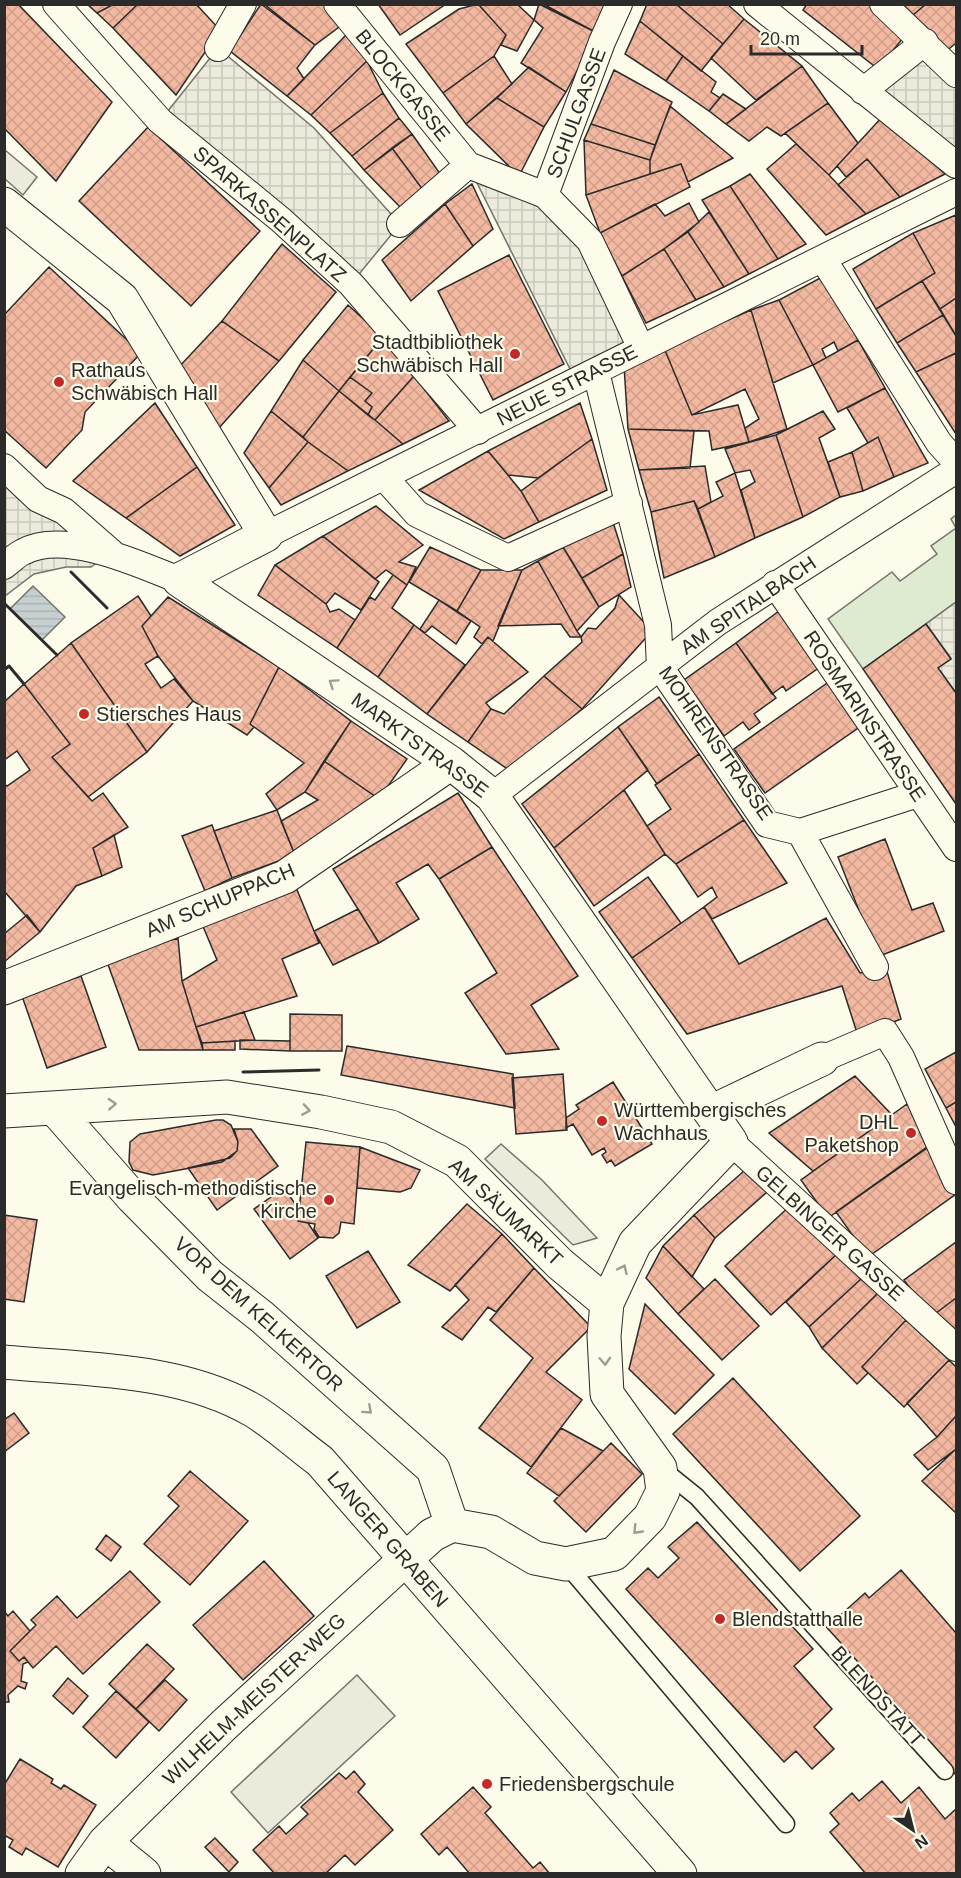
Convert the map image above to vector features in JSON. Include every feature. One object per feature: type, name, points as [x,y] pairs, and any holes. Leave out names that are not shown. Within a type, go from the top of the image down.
[{"type":"street","name":"SPARKASSENPLATZ","points":[[56,4],[160,121],[281,220],[351,284],[478,430]]},
{"type":"street","points":[[218,48],[243,4]]},
{"type":"street","name":"BLOCKGASSE","points":[[338,4],[468,165]]},
{"type":"street","name":"SCHULGASSE","points":[[468,165],[545,195],[602,42],[619,4]]},
{"type":"street","points":[[757,4],[957,165]]},
{"type":"street","points":[[883,4],[957,74]]},
{"type":"street","points":[[863,91],[925,42]]},
{"type":"street","points":[[400,224],[468,165]]},
{"type":"street","name":"NEUE STRASSE","points":[[179,580],[957,192]]},
{"type":"street","points":[[545,195],[590,241],[641,348]]},
{"type":"street","points":[[4,204],[122,299],[266,535]]},
{"type":"street","points":[[823,259],[939,443],[957,462]]},
{"type":"street","name":"MOHRENSTRASSE","points":[[596,372],[658,625],[660,666],[767,824],[800,832]]},
{"type":"street","points":[[4,467],[38,499],[64,511],[111,552]]},
{"type":"street","name":"AM SPITALBACH","points":[[492,796],[718,622],[957,470]]},
{"type":"street","points":[[384,477],[417,514],[508,558],[628,503]]},
{"type":"street","points":[[4,566],[22,552],[52,544],[111,552],[179,580]]},
{"type":"street","name":"MARKTSTRASSE","points":[[179,580],[451,763],[492,796],[711,1112]]},
{"type":"street","name":"ROSMARINSTRASSE","points":[[775,584],[957,848]]},
{"type":"street","name":"AM SCHUPPACH","points":[[4,988],[285,877],[451,763]]},
{"type":"street","points":[[875,967],[800,832],[918,794]]},
{"type":"street","points":[[711,1112],[885,1032],[901,1057],[957,1181]]},
{"type":"street","name":"AM SÄUMARKT","points":[[4,1111],[227,1097],[321,1112],[391,1127],[457,1161],[560,1264],[607,1303]]},
{"type":"street","name":"VOR DEM KELKERTOR","points":[[54,1108],[133,1198],[210,1276],[262,1317],[433,1469],[452,1525]]},
{"type":"street","name":"GELBINGER GASSE","points":[[711,1112],[730,1142],[957,1348]]},
{"type":"street","points":[[607,1303],[635,1243],[730,1142]]},
{"type":"street","name":"BLENDSTATT","points":[[607,1303],[604,1336],[607,1394],[660,1468]]},
{"type":"street","name":"LANGER GRABEN","points":[[4,1362],[171,1380],[216,1393],[255,1411],[320,1461],[680,1874]]},
{"type":"street","points":[[405,1559],[432,1534],[452,1525],[491,1532],[535,1558],[566,1564],[614,1554],[650,1517],[663,1491],[660,1468]]},
{"type":"street","name":"WILHELM-MEISTER-WEG","points":[[82,1874],[105,1842],[224,1725],[405,1559]]},
{"type":"street","points":[[105,1842],[144,1874]]},
{"type":"lane","name":"BLENDSTATT","points":[[660,1468],[697,1497],[945,1771]]},
{"type":"lane","points":[[566,1564],[786,1824]]},
{"type":"green space","points":[[956,515],[956,528],[951,519]]},
{"type":"green space","points":[[956,528],[956,602],[863,669],[828,619],[892,572],[900,581],[937,554],[931,546]]},
{"type":"shaded area","points":[[925,42],[956,74],[956,165],[863,91]]},
{"type":"shaded area","points":[[218,48],[314,128],[400,224],[351,284],[160,121]]},
{"type":"shaded area","points":[[5,150],[37,177],[23,195],[5,179]]},
{"type":"shaded area","points":[[468,165],[545,195],[590,241],[641,348],[576,381]]},
{"type":"shaded area","points":[[4,467],[111,552],[91,567],[66,567],[34,574],[5,596]]},
{"type":"shaded area","points":[[33,586],[65,617],[42,640],[10,609]]},
{"type":"shaded area","points":[[956,602],[956,693],[938,668],[951,658],[926,624]]},
{"type":"shaded area","points":[[501,1144],[542,1180],[597,1238],[573,1245],[485,1159]]},
{"type":"shaded area","points":[[357,1675],[395,1716],[268,1833],[231,1792]]},
{"type":"building","points":[[4,4],[18,4],[112,102],[56,181],[4,128]]},
{"type":"building","points":[[87,4],[114,4],[97,13]]},
{"type":"building","points":[[114,4],[138,4],[113,28],[97,13]]},
{"type":"building","points":[[138,4],[196,4],[220,30],[176,95],[113,28]]},
{"type":"building","points":[[261,4],[315,45],[297,68],[304,79],[287,96],[230,51]]},
{"type":"building","points":[[264,4],[324,4],[339,27],[315,45]]},
{"type":"building","points":[[378,4],[446,4],[400,35]]},
{"type":"building","points":[[478,4],[506,35],[494,56],[443,93],[406,44],[459,9]]},
{"type":"building","points":[[517,4],[534,20],[517,51],[501,45],[506,35],[479,5]]},
{"type":"building","points":[[539,4],[597,33],[566,92],[521,63],[543,28],[534,20]]},
{"type":"building","points":[[543,4],[610,4],[597,33]]},
{"type":"building","points":[[647,4],[676,4],[723,44],[701,71],[640,21]]},
{"type":"building","points":[[676,4],[727,4],[744,19],[723,44]]},
{"type":"building","points":[[807,4],[873,4],[907,33],[878,69],[803,10]]},
{"type":"building","points":[[902,4],[926,4],[913,15]]},
{"type":"building","points":[[926,4],[956,4],[956,43],[943,54],[913,15]]},
{"type":"building","points":[[744,19],[802,66],[756,100],[711,58]]},
{"type":"building","points":[[640,21],[683,56],[666,81],[625,54]]},
{"type":"building","points":[[348,33],[367,61],[311,115],[287,96]]},
{"type":"building","points":[[494,56],[512,84],[466,124],[443,93]]},
{"type":"building","points":[[683,56],[716,82],[711,92],[720,98],[709,111],[666,81]]},
{"type":"building","points":[[367,61],[383,93],[330,133],[311,115]]},
{"type":"building","points":[[802,66],[828,103],[781,136],[767,127],[749,141],[726,124]]},
{"type":"building","points":[[529,67],[566,92],[544,127],[497,98]]},
{"type":"building","points":[[614,70],[672,102],[655,145],[591,124]]},
{"type":"building","points":[[383,93],[399,118],[352,156],[330,133]]},
{"type":"building","points":[[723,94],[746,109],[726,124],[709,111]]},
{"type":"building","points":[[497,98],[544,127],[519,176],[466,124]]},
{"type":"building","points":[[828,103],[858,143],[829,175],[785,133]]},
{"type":"building","points":[[670,106],[733,158],[688,182],[681,164],[650,174],[650,160]]},
{"type":"building","points":[[883,116],[945,174],[900,197],[867,159],[846,177],[837,166]]},
{"type":"building","points":[[399,118],[412,134],[364,170],[352,156]]},
{"type":"building","points":[[591,124],[655,145],[650,160],[584,140]]},
{"type":"building","points":[[148,127],[260,231],[191,306],[79,201]]},
{"type":"building","points":[[412,134],[441,175],[423,190],[392,148]]},
{"type":"building","points":[[584,140],[650,160],[650,174],[586,195]]},
{"type":"building","points":[[796,144],[866,214],[826,235],[767,169]]},
{"type":"building","points":[[392,148],[423,190],[401,208],[364,170]]},
{"type":"building","points":[[867,159],[900,197],[866,214],[838,185]]},
{"type":"building","points":[[681,164],[690,187],[600,233],[586,195]]},
{"type":"building","points":[[750,174],[806,244],[778,259],[730,186]]},
{"type":"building","points":[[472,184],[493,229],[473,246],[445,204]]},
{"type":"building","points":[[730,186],[778,259],[749,274],[702,200]]},
{"type":"building","points":[[689,203],[699,222],[664,249],[622,276],[600,233],[655,204],[665,216]]},
{"type":"building","points":[[445,204],[473,246],[411,301],[382,260]]},
{"type":"building","points":[[709,212],[749,274],[724,287],[688,232]]},
{"type":"building","points":[[956,215],[956,298],[940,309],[922,281],[935,273],[913,233]]},
{"type":"building","points":[[688,232],[724,287],[696,300],[664,249]]},
{"type":"building","points":[[913,233],[935,273],[876,309],[853,269]]},
{"type":"building","points":[[282,244],[336,292],[279,361],[222,321]]},
{"type":"building","points":[[664,249],[696,300],[646,323],[622,276]]},
{"type":"building","points":[[509,255],[564,364],[493,400],[438,291]]},
{"type":"building","name":"Rathaus Schwäbisch Hall","points":[[49,267],[141,353],[85,412],[82,430],[46,468],[4,430],[4,315]]},
{"type":"building","points":[[824,276],[858,340],[838,351],[834,342],[822,349],[826,358],[813,365],[779,300]]},
{"type":"building","points":[[922,281],[943,315],[897,343],[876,309]]},
{"type":"building","points":[[956,298],[956,336],[940,309]]},
{"type":"building","points":[[779,300],[813,365],[773,383],[751,310]]},
{"type":"building","points":[[348,305],[383,337],[339,391],[303,360]]},
{"type":"building","points":[[751,310],[787,429],[749,442],[745,428],[759,419],[745,389],[692,415],[664,348]]},
{"type":"building","points":[[943,315],[956,336],[956,353],[916,372],[897,343]]},
{"type":"building","points":[[222,321],[279,361],[218,429],[177,369]]},
{"type":"building","points":[[383,337],[414,376],[375,420],[368,415],[372,407],[365,401],[372,393],[350,377]]},
{"type":"building","points":[[858,340],[885,388],[838,412],[813,365]]},
{"type":"building","points":[[664,348],[692,415],[738,405],[749,442],[712,450],[709,431],[628,429],[624,365]]},
{"type":"building","points":[[956,353],[956,434],[916,372]]},
{"type":"building","points":[[303,360],[339,391],[303,437],[271,411]]},
{"type":"building","points":[[414,376],[449,421],[403,444],[375,420]]},
{"type":"building","points":[[350,377],[372,393],[365,401],[372,407],[368,415],[339,391]]},
{"type":"building","points":[[885,388],[928,463],[894,477],[878,437],[868,443],[847,408]]},
{"type":"building","points":[[339,391],[403,444],[348,471],[308,442],[303,437]]},
{"type":"building","points":[[155,403],[197,467],[126,518],[73,481]]},
{"type":"building","points":[[580,403],[592,439],[538,478],[508,475],[488,451]]},
{"type":"building","points":[[271,411],[308,442],[269,488],[244,453]]},
{"type":"building","points":[[823,411],[835,429],[819,438],[840,497],[803,517],[776,435]]},
{"type":"building","points":[[628,429],[694,431],[690,468],[639,470]]},
{"type":"building","points":[[776,435],[803,517],[755,538],[741,490],[755,482],[750,470],[735,473],[725,449]]},
{"type":"building","points":[[878,437],[894,477],[863,491],[852,452]]},
{"type":"building","points":[[592,439],[607,490],[539,522],[521,491]]},
{"type":"building","points":[[308,442],[348,471],[281,505],[269,488]]},
{"type":"building","points":[[488,451],[521,491],[539,522],[504,539],[419,490]]},
{"type":"building","points":[[852,452],[863,491],[840,497],[828,462]]},
{"type":"building","points":[[705,466],[711,502],[698,509],[694,501],[651,512],[639,470]]},
{"type":"building","points":[[197,467],[235,525],[180,556],[126,518]]},
{"type":"building","points":[[735,473],[755,538],[715,557],[698,509],[723,496],[716,482]]},
{"type":"building","points":[[694,501],[715,557],[664,578],[651,512]]},
{"type":"building","points":[[376,506],[423,545],[399,562],[416,567],[407,585],[386,570],[375,579],[323,536]]},
{"type":"building","points":[[613,522],[623,554],[582,578],[563,547]]},
{"type":"building","points":[[323,536],[379,582],[361,610],[335,593],[326,604],[275,565]]},
{"type":"building","points":[[430,547],[481,570],[457,611],[409,582]]},
{"type":"building","points":[[563,547],[599,607],[577,631],[538,561]]},
{"type":"building","points":[[623,554],[631,587],[599,607],[582,578]]},
{"type":"building","points":[[538,561],[581,637],[570,637],[561,624],[498,626],[522,570]]},
{"type":"building","points":[[275,565],[326,604],[330,612],[339,609],[355,620],[337,648],[258,595]]},
{"type":"building","points":[[481,570],[522,570],[493,641],[488,637],[482,644],[474,637],[480,627],[457,611]]},
{"type":"building","points":[[393,575],[407,585],[392,608],[414,625],[378,677],[337,648],[370,597],[375,600]]},
{"type":"building","points":[[619,595],[652,631],[582,709],[544,676],[582,642],[581,637],[588,628],[596,629],[615,608]]},
{"type":"building","points":[[138,596],[151,616],[142,626],[158,656],[145,664],[161,688],[174,679],[193,701],[147,752],[71,643]]},
{"type":"building","points":[[168,597],[279,667],[250,724],[254,727],[247,735],[193,701],[158,656],[142,626]]},
{"type":"building","points":[[439,600],[471,621],[456,644],[432,626],[425,633],[420,629]]},
{"type":"building","points":[[779,611],[820,667],[786,691],[783,686],[772,694],[736,643]]},
{"type":"building","points":[[926,624],[951,659],[938,668],[956,693],[956,804],[863,669]]},
{"type":"building","points":[[414,625],[465,665],[427,714],[378,677]]},
{"type":"building","points":[[488,637],[528,672],[486,703],[491,709],[468,742],[427,714]]},
{"type":"building","name":"Stiersches Haus","points":[[71,643],[147,752],[88,797],[52,757],[70,744],[24,684]]},
{"type":"building","points":[[736,643],[776,698],[754,714],[760,722],[749,730],[743,722],[724,736],[684,680]]},
{"type":"building","points":[[279,667],[351,721],[305,792],[277,810],[266,794],[304,763],[250,724]]},
{"type":"building","points":[[544,676],[582,709],[509,770],[468,742],[491,709],[504,714]]},
{"type":"building","points":[[830,681],[861,726],[765,793],[734,749]]},
{"type":"building","points":[[24,684],[70,744],[52,757],[92,801],[103,793],[128,827],[93,848],[102,876],[76,886],[40,932],[4,891],[4,784],[7,786],[30,770],[17,751],[4,760],[4,702]]},
{"type":"building","points":[[659,697],[699,754],[657,784],[618,727]]},
{"type":"building","points":[[351,721],[407,759],[379,799],[324,761]]},
{"type":"building","points":[[618,727],[648,770],[554,848],[522,804]]},
{"type":"building","points":[[699,754],[744,820],[676,864],[665,854],[647,826],[671,809],[655,785]]},
{"type":"building","points":[[324,761],[379,799],[295,855],[281,821],[318,800],[305,792]]},
{"type":"building","points":[[624,790],[665,854],[594,906],[554,848]]},
{"type":"building","points":[[458,793],[492,847],[439,879],[428,864],[396,883],[419,919],[379,943],[333,869]]},
{"type":"building","points":[[277,810],[295,855],[232,878],[214,831]]},
{"type":"building","points":[[744,820],[787,883],[712,919],[704,907],[717,897],[712,887],[698,897],[676,864]]},
{"type":"building","points":[[212,825],[232,878],[205,891],[182,836]]},
{"type":"building","points":[[114,835],[122,867],[102,876],[93,848]]},
{"type":"building","points":[[885,839],[912,910],[933,903],[944,931],[877,957],[838,857]]},
{"type":"building","points":[[492,847],[578,976],[531,1005],[559,1049],[506,1054],[465,993],[497,973],[439,879]]},
{"type":"building","points":[[648,877],[681,923],[632,958],[599,912]]},
{"type":"building","points":[[295,885],[319,943],[282,959],[297,996],[196,1027],[182,981],[217,960],[202,924]]},
{"type":"building","points":[[704,907],[739,964],[826,918],[860,973],[886,968],[901,1019],[858,1036],[842,986],[687,1034],[632,958]]},
{"type":"building","points":[[358,909],[379,943],[333,965],[314,931]]},
{"type":"building","points":[[27,915],[40,932],[4,962],[4,934]]},
{"type":"building","points":[[178,938],[182,981],[203,1050],[139,1050],[106,959]]},
{"type":"building","points":[[81,976],[106,1047],[47,1068],[22,996]]},
{"type":"building","points":[[244,1012],[255,1040],[202,1043],[196,1027]]},
{"type":"building","points":[[290,1014],[342,1015],[342,1051],[290,1051]]},
{"type":"building","points":[[240,1040],[290,1041],[290,1051],[240,1049]]},
{"type":"building","points":[[235,1041],[235,1050],[203,1050],[202,1043]]},
{"type":"building","points":[[347,1046],[513,1074],[515,1108],[341,1075]]},
{"type":"building","points":[[956,1052],[956,1102],[946,1108],[925,1069]]},
{"type":"building","points":[[563,1074],[567,1130],[516,1134],[512,1078]]},
{"type":"building","points":[[855,1076],[892,1115],[813,1171],[769,1133]]},
{"type":"building","name":"Württembergisches Wachhaus","points":[[613,1082],[652,1144],[615,1166],[611,1160],[607,1163],[602,1155],[606,1152],[604,1148],[592,1155],[573,1124],[566,1128],[566,1118],[579,1109],[576,1105]]},
{"type":"building","points":[[956,1102],[956,1127],[946,1108]]},
{"type":"building","points":[[907,1104],[934,1143],[828,1218],[801,1180]]},
{"type":"building","points":[[223,1120],[231,1125],[238,1142],[237,1151],[222,1162],[153,1175],[133,1170],[129,1162],[130,1142],[140,1134]]},
{"type":"building","points":[[234,1129],[251,1129],[278,1166],[217,1210],[188,1168],[230,1158],[237,1151],[238,1142]]},
{"type":"building","name":"Evangelisch-methodistische Kirche","points":[[306,1142],[360,1147],[354,1224],[341,1222],[339,1233],[333,1238],[319,1237],[314,1229],[315,1224],[298,1221]]},
{"type":"building","points":[[360,1147],[420,1170],[411,1188],[400,1192],[357,1188]]},
{"type":"building","points":[[927,1147],[956,1188],[956,1194],[868,1257],[836,1212]]},
{"type":"building","points":[[753,1163],[774,1186],[715,1238],[694,1215]]},
{"type":"building","points":[[284,1188],[300,1211],[298,1221],[308,1223],[318,1238],[290,1259],[254,1209]]},
{"type":"building","points":[[467,1204],[502,1234],[450,1291],[408,1265]]},
{"type":"building","points":[[791,1205],[837,1254],[771,1315],[725,1266]]},
{"type":"building","points":[[4,1215],[37,1220],[24,1302],[4,1299]]},
{"type":"building","points":[[694,1215],[715,1238],[692,1277],[663,1246]]},
{"type":"building","points":[[502,1234],[534,1268],[496,1312],[488,1307],[462,1340],[442,1327],[469,1300],[455,1285]]},
{"type":"building","points":[[956,1242],[956,1298],[931,1317],[904,1280]]},
{"type":"building","points":[[663,1246],[704,1289],[678,1314],[646,1278]]},
{"type":"building","points":[[368,1251],[400,1302],[357,1328],[326,1276]]},
{"type":"building","points":[[837,1254],[861,1279],[809,1327],[786,1302]]},
{"type":"building","points":[[534,1268],[591,1327],[546,1372],[582,1400],[531,1467],[479,1428],[533,1358],[490,1320]]},
{"type":"building","points":[[715,1279],[759,1326],[722,1360],[678,1314]]},
{"type":"building","points":[[861,1279],[878,1293],[822,1348],[809,1327]]},
{"type":"building","points":[[878,1293],[906,1320],[862,1367],[868,1373],[857,1384],[822,1348]]},
{"type":"building","points":[[956,1298],[956,1340],[931,1317]]},
{"type":"building","points":[[645,1304],[714,1375],[675,1414],[629,1369]]},
{"type":"building","points":[[906,1320],[949,1360],[904,1407],[862,1367]]},
{"type":"building","points":[[949,1360],[956,1367],[956,1416],[937,1437],[907,1403]]},
{"type":"building","points":[[733,1378],[860,1516],[800,1571],[673,1434]]},
{"type":"building","points":[[14,1413],[29,1433],[4,1452],[4,1420]]},
{"type":"building","points":[[956,1416],[956,1449],[928,1470],[914,1455],[937,1437]]},
{"type":"building","points":[[561,1428],[603,1451],[559,1496],[527,1473]]},
{"type":"building","points":[[611,1443],[642,1474],[586,1532],[554,1501]]},
{"type":"building","points":[[956,1449],[956,1513],[922,1481]]},
{"type":"building","points":[[190,1471],[248,1521],[190,1585],[144,1544],[179,1506],[168,1496]]},
{"type":"building","name":"Blendstatthalle","points":[[697,1522],[813,1649],[794,1666],[832,1709],[814,1727],[834,1749],[812,1769],[796,1751],[784,1762],[626,1589],[648,1568],[658,1578],[679,1558],[668,1547]]},
{"type":"building","points":[[106,1535],[121,1547],[111,1561],[96,1549]]},
{"type":"building","points":[[264,1561],[314,1616],[243,1680],[193,1625]]},
{"type":"building","points":[[901,1570],[956,1633],[956,1775],[826,1628],[865,1593],[869,1598]]},
{"type":"building","points":[[130,1571],[160,1602],[83,1674],[56,1646],[33,1668],[24,1657],[19,1661],[10,1651],[36,1625],[31,1620],[57,1596],[77,1618]]},
{"type":"building","points":[[4,1611],[8,1616],[13,1611],[30,1631],[10,1651],[19,1661],[24,1657],[28,1662],[23,1664],[21,1681],[27,1683],[25,1689],[18,1686],[8,1695],[9,1702],[4,1702]]},
{"type":"building","points":[[147,1644],[174,1669],[136,1709],[109,1684]]},
{"type":"building","points":[[68,1678],[88,1696],[73,1714],[53,1696]]},
{"type":"building","points":[[165,1680],[187,1700],[159,1731],[136,1709]]},
{"type":"building","points":[[116,1691],[149,1722],[116,1758],[83,1727]]},
{"type":"building","points":[[20,1759],[53,1779],[51,1783],[61,1789],[64,1785],[96,1805],[58,1867],[26,1848],[22,1855],[9,1847],[13,1840],[4,1835],[4,1785]]},
{"type":"building","points":[[354,1771],[365,1784],[358,1792],[393,1830],[355,1865],[345,1855],[325,1874],[275,1874],[253,1850],[279,1826],[286,1834],[308,1814],[301,1807],[339,1773],[346,1779]]},
{"type":"building","points":[[882,1781],[901,1803],[919,1787],[945,1819],[956,1809],[956,1874],[866,1874],[830,1832],[839,1824],[830,1813],[852,1793],[859,1801]]},
{"type":"building","points":[[882,1781],[901,1803],[919,1787],[945,1819],[956,1809],[956,1874],[866,1874],[830,1832],[839,1824],[830,1813],[852,1793],[859,1801]]},
{"type":"building","points":[[473,1787],[491,1807],[485,1813],[533,1868],[540,1862],[550,1874],[470,1874],[447,1847],[439,1855],[421,1834]]},
{"type":"building","points":[[215,1838],[238,1862],[229,1872],[205,1847]]},
{"type":"wall","points":[[71,572],[107,608]]},
{"type":"wall","points":[[4,603],[57,655]]},
{"type":"wall","points":[[4,670],[9,666],[24,684]]},
{"type":"wall","points":[[243,1072],[319,1070]]},
{"type":"place","name":"Stadtbibliothek Schwäbisch Hall","points":[[515,354]]},
{"type":"place","name":"Rathaus Schwäbisch Hall","points":[[59,382]]},
{"type":"place","name":"Stiersches Haus","points":[[84,714]]},
{"type":"place","name":"Württembergisches Wachhaus","points":[[602,1121]]},
{"type":"place","name":"DHL Paketshop","points":[[911,1133]]},
{"type":"place","name":"Evangelisch-methodistische Kirche","points":[[329,1200]]},
{"type":"place","name":"Blendstatthalle","points":[[720,1619]]},
{"type":"place","name":"Friedensbergschule","points":[[487,1784]]}]
